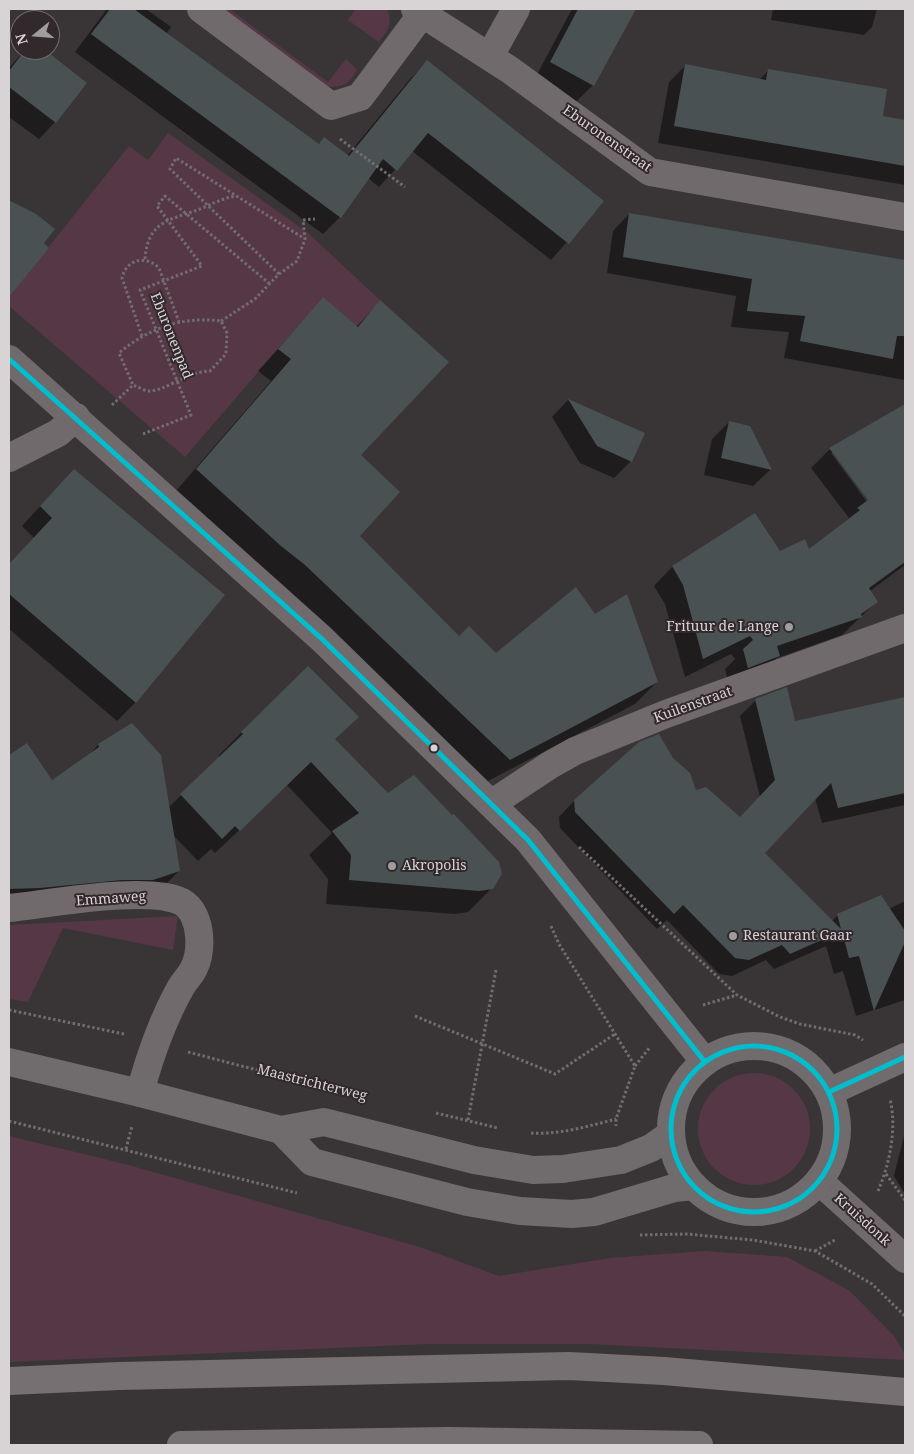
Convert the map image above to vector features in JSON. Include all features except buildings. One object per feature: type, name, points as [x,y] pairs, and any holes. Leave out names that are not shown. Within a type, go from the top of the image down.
[{"type":"highway","points":[[9,1381],[119,1376],[569,1366],[664,1371],[905,1392]]},
{"type":"highway","points":[[181,1445],[458,1443],[699,1445]]},
{"type":"main road","points":[[762,1045],[775,1048],[799,1059],[811,1068],[828,1092],[837,1122],[833,1157],[819,1182],[807,1193],[790,1204],[772,1210],[748,1212],[728,1208],[708,1198],[694,1186],[678,1160],[671,1134],[674,1107],[681,1090],[691,1075],[705,1062],[722,1052],[742,1046],[762,1045]]},
{"type":"main road","points":[[828,1092],[905,1057]]},
{"type":"main road","points":[[9,1062],[140,1093],[281,1130],[324,1122],[482,1162],[534,1170],[563,1169],[621,1160],[651,1148],[671,1134]]},
{"type":"main road","points":[[281,1130],[312,1162],[492,1207],[572,1214],[594,1212],[637,1201],[674,1188],[694,1186]]},
{"type":"street","name":"Eburonenstraat","points":[[201,9],[331,106],[360,97],[418,11],[490,56],[650,172],[905,217]]},
{"type":"street","points":[[490,56],[516,9]]},
{"type":"street","points":[[9,359],[82,422],[322,639],[528,840],[705,1062]]},
{"type":"street","points":[[9,458],[82,422]]},
{"type":"street","name":"Kuilenstraat","points":[[491,804],[550,765],[575,751],[666,714],[905,628]]},
{"type":"street","name":"Emmaweg","points":[[9,908],[132,895],[168,897],[184,903],[195,916],[199,929],[198,957],[194,970],[182,985],[154,1042],[140,1093]]},
{"type":"street","name":"Kruisdonk","points":[[819,1182],[905,1259]]},
{"type":"path","points":[[279,274],[170,170],[176,158],[305,238]]},
{"type":"path","name":"Eburonenpad","points":[[118,455],[134,438],[191,415],[140,290],[202,266],[157,206],[165,196],[270,284]]},
{"type":"path","points":[[145,259],[146,247],[151,236],[168,221],[221,199],[237,196]]},
{"type":"path","points":[[221,320],[227,333],[226,354],[210,371],[196,371],[161,389],[148,391],[133,385],[119,353],[156,328],[200,318],[221,320],[256,299],[279,274],[297,261],[305,238],[303,220],[315,218]]},
{"type":"path","points":[[142,336],[122,278],[124,270],[135,261],[145,259],[153,262],[160,268],[179,322]]},
{"type":"path","points":[[82,422],[133,385]]},
{"type":"path","points":[[528,840],[574,842],[736,995],[780,1017],[800,1024],[855,1035],[863,1040],[880,1069],[888,1089],[893,1111],[886,1173],[905,1200]]},
{"type":"path","points":[[560,944],[635,1066],[616,1119],[616,1137],[621,1160]]},
{"type":"path","points":[[468,1120],[496,970]]},
{"type":"path","name":"Maastrichterweg","points":[[9,1010],[154,1042],[329,1089]]},
{"type":"path","points":[[415,1016],[482,1042],[555,1074],[615,1034]]},
{"type":"path","points":[[431,1112],[503,1129]]},
{"type":"path","points":[[527,1133],[543,1134],[572,1130],[616,1119]]},
{"type":"path","points":[[637,1201],[658,1234],[753,1240],[815,1251],[872,1284],[905,1316]]},
{"type":"shaded area","points":[[218,9],[229,9],[328,82],[346,59],[357,70],[348,82],[325,87]]},
{"type":"shaded area","points":[[356,9],[387,9],[390,19],[389,27],[379,42],[348,20]]},
{"type":"shaded area","points":[[168,133],[308,233],[380,300],[358,327],[322,298],[185,457],[9,306],[9,297],[129,146],[148,160]]},
{"type":"shaded area","points":[[178,916],[173,950],[63,928],[28,1002],[9,999],[9,925]]},
{"type":"shaded area","points":[[754,1073],[775,1078],[793,1090],[805,1108],[810,1129],[805,1150],[793,1168],[775,1180],[754,1185],[733,1180],[715,1168],[703,1150],[698,1129],[703,1108],[715,1090],[733,1078]]},
{"type":"shaded area","points":[[9,1136],[125,1164],[420,1247],[499,1276],[610,1258],[705,1251],[787,1257],[850,1291],[894,1336],[905,1354],[905,1360],[591,1344],[427,1344],[9,1362]]},
{"type":"transit line","points":[[9,359],[322,639],[528,840],[705,1062]]},
{"type":"transit line","points":[[754,1046],[778,1050],[793,1056],[818,1077],[827,1090],[833,1105],[837,1129],[833,1153],[827,1168],[806,1193],[793,1202],[778,1208],[754,1212],[730,1208],[715,1202],[690,1181],[681,1168],[675,1153],[671,1129],[675,1105],[681,1090],[702,1065],[715,1056],[730,1050],[754,1046]]},
{"type":"transit line","points":[[829,1092],[905,1057]]},
{"type":"place","name":"Frituur de Lange","points":[[789,627]]},
{"type":"place","name":"Akropolis","points":[[392,866]]},
{"type":"place","name":"Restaurant Gaar","points":[[733,936]]}]
